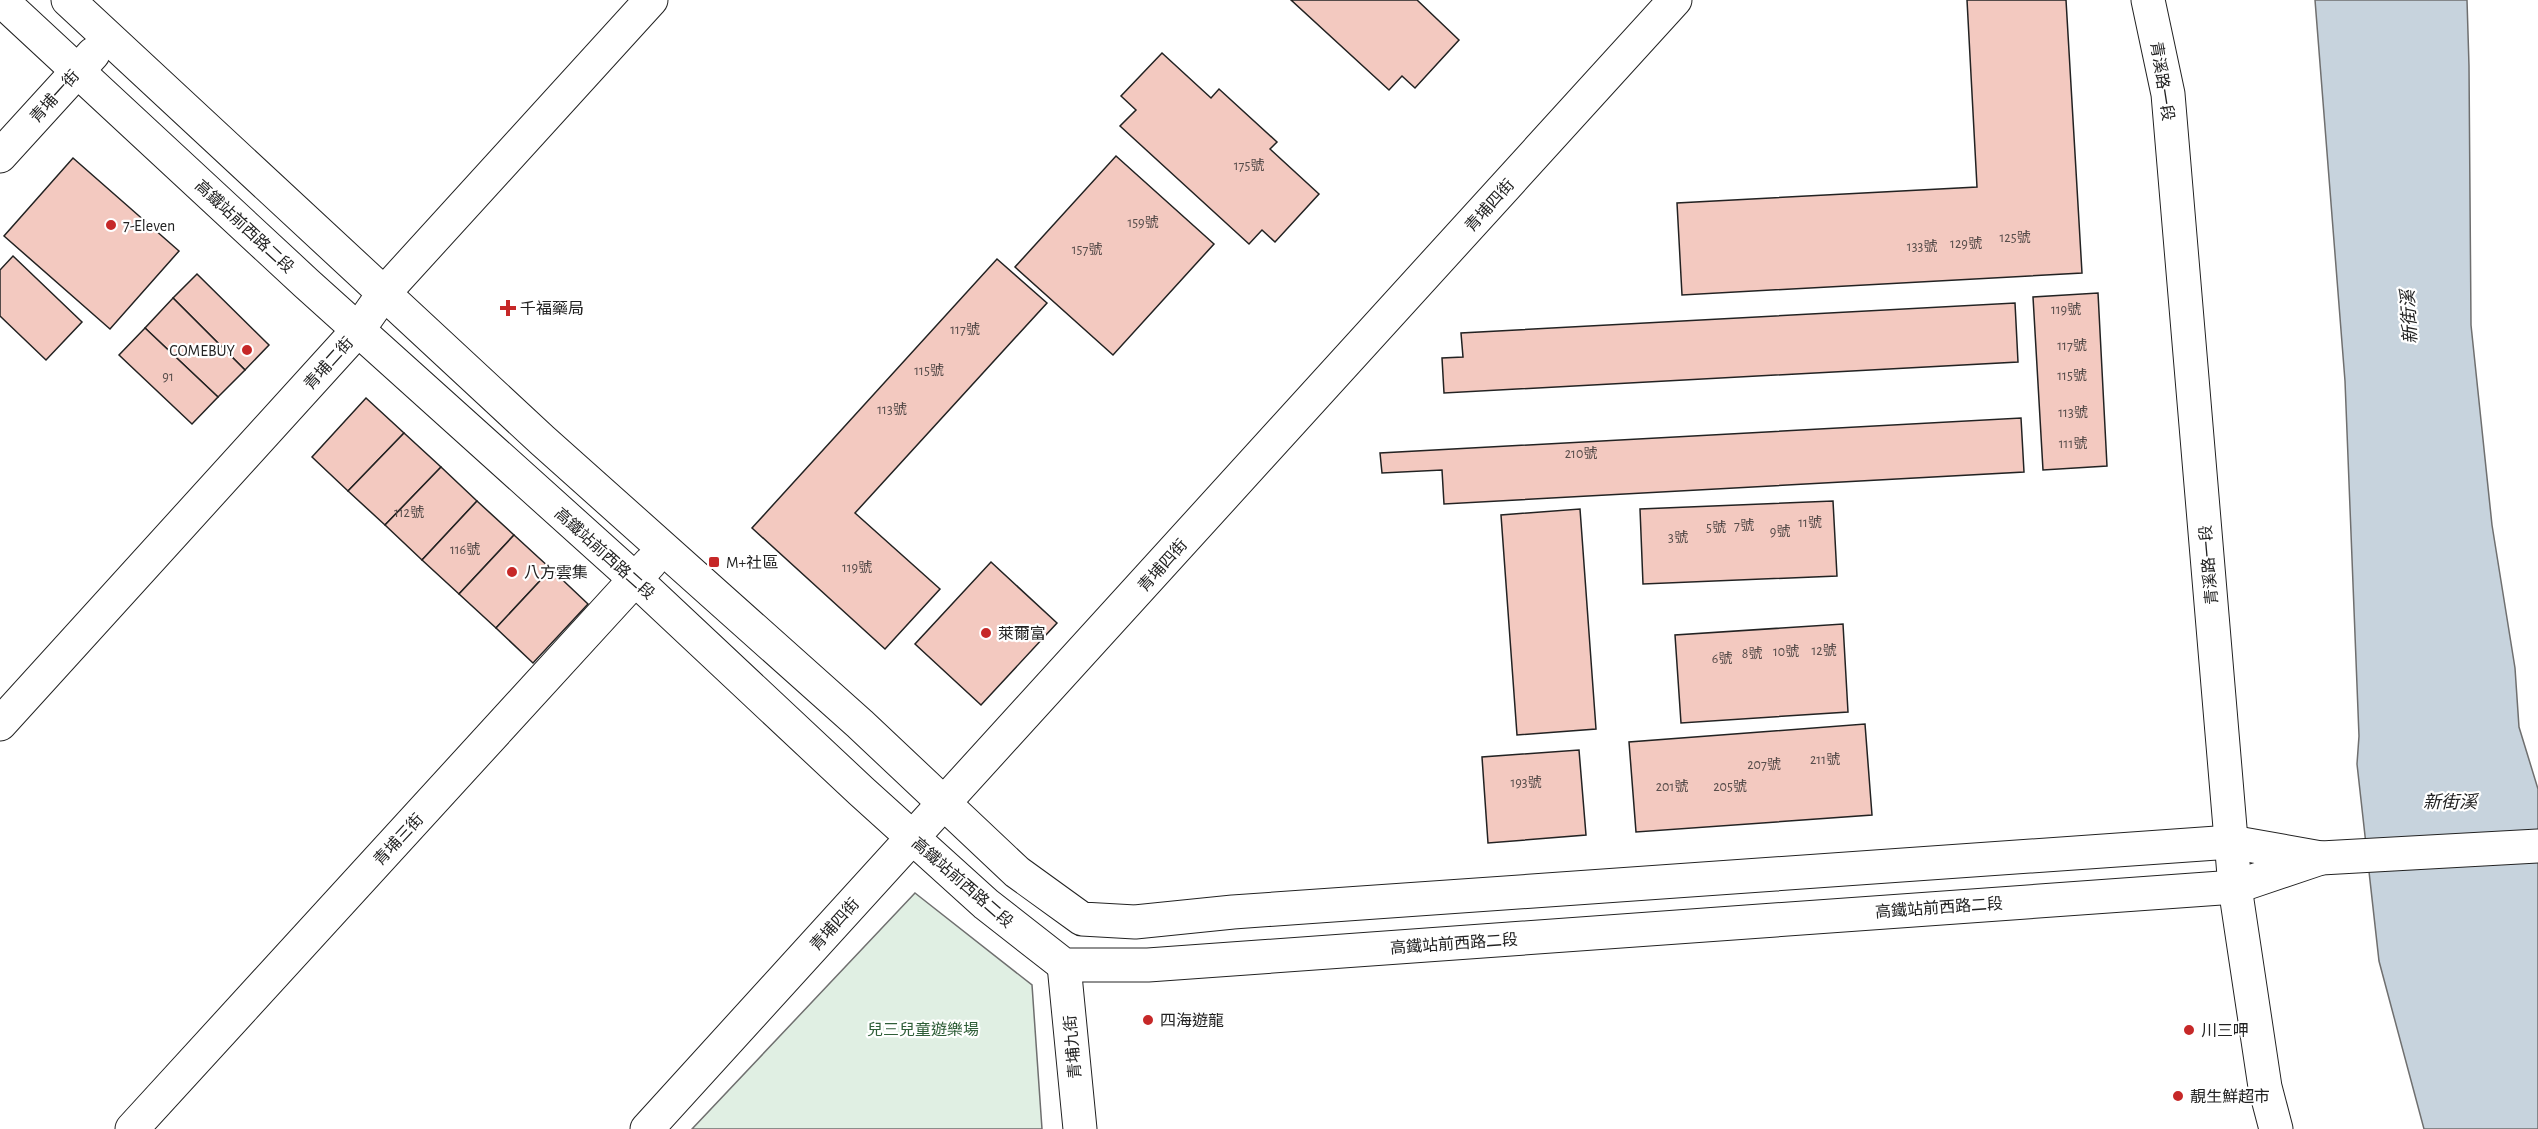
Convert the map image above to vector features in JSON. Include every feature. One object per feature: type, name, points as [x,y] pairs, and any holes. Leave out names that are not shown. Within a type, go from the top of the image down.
[{"type":"street","name":"高鐵站前西路二段","points":[[1,0],[358,330],[636,580],[912,838],[986,904],[1064,965],[1148,965],[2235,887],[2321,858]]},
{"type":"street","points":[[68,0],[384,293],[860,724],[1017,872],[1082,919],[1135,922],[1245,911],[2231,842],[2321,858],[2538,846]]},
{"type":"street","name":"青埔二街","points":[[0,724],[358,330],[384,293],[651,0]]},
{"type":"street","name":"青埔四街","points":[[647,1129],[1676,0]]},
{"type":"street","name":"青溪路一段","points":[[2148,0],[2168,94],[2235,887],[2265,1087],[2276,1129]]},
{"type":"street","name":"青埔一街","points":[[0,156],[108,37]]},
{"type":"street","name":"青埔三街","points":[[132,1129],[663,548]]},
{"type":"street","name":"青埔九街","points":[[1064,965],[1080,1129]]},
{"type":"green space","name":"兒三兒童遊樂場","points":[[915,893],[1032,985],[1042,1129],[692,1129]]},
{"type":"water","name":"新街溪","points":[[2315,0],[2467,0],[2471,325],[2492,525],[2515,668],[2519,727],[2538,789],[2538,1129],[2424,1129],[2379,961],[2357,764],[2359,736],[2345,381]]},
{"type":"building","points":[[1291,0],[1417,0],[1459,40],[1415,88],[1402,76],[1389,90]]},
{"type":"building","points":[[1967,0],[2066,0],[2082,273],[1682,295],[1677,203],[1977,187]]},
{"type":"building","points":[[1162,53],[1211,98],[1219,89],[1277,142],[1270,149],[1319,194],[1275,242],[1262,230],[1249,244],[1120,126],[1136,110],[1121,96]]},
{"type":"building","points":[[1116,156],[1214,244],[1113,355],[1015,267]]},
{"type":"building","points":[[73,158],[179,251],[110,329],[4,236]]},
{"type":"building","points":[[13,256],[82,322],[46,360],[0,316],[0,270]]},
{"type":"building","points":[[997,259],[1047,303],[855,513],[940,589],[885,649],[752,528]]},
{"type":"building","points":[[197,274],[269,345],[245,370],[173,298]]},
{"type":"building","points":[[2098,293],[2107,466],[2043,470],[2033,297]]},
{"type":"building","points":[[173,298],[245,370],[218,397],[145,328]]},
{"type":"building","points":[[2015,303],[2018,362],[1444,393],[1442,358],[1463,357],[1461,333]]},
{"type":"building","points":[[145,328],[218,397],[192,424],[119,355]]},
{"type":"building","points":[[366,398],[404,433],[348,491],[312,457]]},
{"type":"building","points":[[2021,418],[2024,472],[1444,504],[1442,470],[1382,473],[1380,453]]},
{"type":"building","points":[[404,433],[441,467],[385,525],[348,491]]},
{"type":"building","points":[[441,467],[477,501],[422,560],[385,525]]},
{"type":"building","points":[[477,501],[514,535],[459,594],[422,560]]},
{"type":"building","points":[[1833,501],[1837,576],[1643,584],[1640,509]]},
{"type":"building","points":[[1580,509],[1596,729],[1517,735],[1501,515]]},
{"type":"building","points":[[514,535],[551,569],[496,628],[459,594]]},
{"type":"building","name":"萊爾富","points":[[991,562],[1057,623],[981,705],[915,644]]},
{"type":"building","points":[[551,569],[588,604],[533,663],[496,628]]},
{"type":"building","points":[[1843,624],[1848,712],[1681,723],[1675,635]]},
{"type":"building","points":[[1865,724],[1872,815],[1636,832],[1629,742]]},
{"type":"building","points":[[1579,750],[1586,835],[1488,843],[1482,757]]},
{"type":"place","name":"7-Eleven","points":[[111,225]]},
{"type":"place","name":"千福藥局","points":[[508,308]]},
{"type":"place","name":"COMEBUY","points":[[247,350]]},
{"type":"place","name":"M+社區","points":[[714,562]]},
{"type":"place","name":"八方雲集","points":[[512,572]]},
{"type":"place","name":"萊爾富","points":[[986,633]]},
{"type":"place","name":"四海遊龍","points":[[1148,1020]]},
{"type":"place","name":"川三呷","points":[[2189,1030]]},
{"type":"place","name":"靚生鮮超市","points":[[2178,1096]]}]
